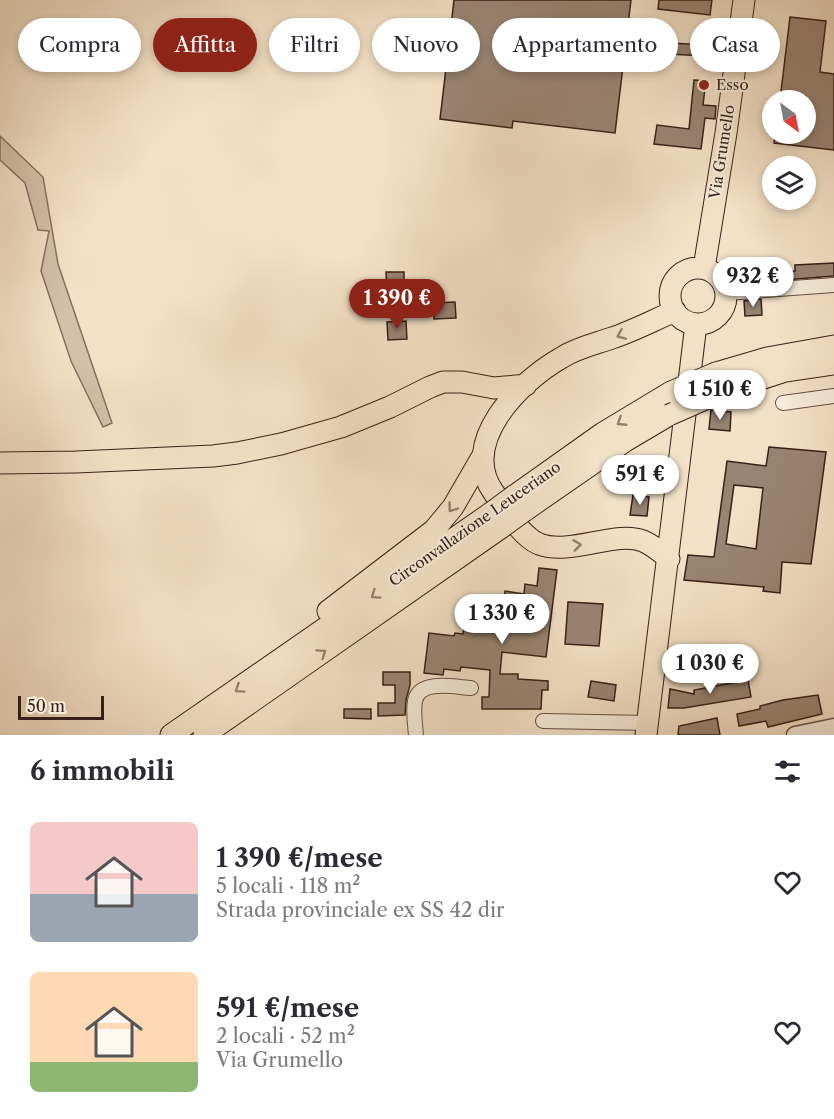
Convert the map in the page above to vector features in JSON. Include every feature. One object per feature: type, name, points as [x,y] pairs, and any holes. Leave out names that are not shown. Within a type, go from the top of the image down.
[{"type":"main road","name":"Via Grumello","points":[[704,268],[726,133],[744,0]]},
{"type":"main road","points":[[704,268],[720,278],[726,293],[723,308],[718,315],[712,320],[696,324],[680,318],[670,296],[675,280],[687,270],[704,268]]},
{"type":"main road","points":[[288,656],[313,622],[434,530],[453,507],[482,457],[490,432],[501,412],[526,385],[561,357],[613,338],[675,311]]},
{"type":"main road","points":[[647,729],[692,376],[696,324]]},
{"type":"main road","name":"Circonvallazione Leuceriano","points":[[519,503],[669,415],[718,383],[767,358],[834,346]]},
{"type":"main road","name":"Circonvallazione Leuceriano","points":[[204,735],[497,520],[603,433],[671,392],[834,364]]},
{"type":"main road","points":[[0,463],[76,462],[237,453],[281,444],[341,427],[442,382],[452,381],[494,388],[526,385]]},
{"type":"main road","points":[[470,384],[484,402],[490,432]]},
{"type":"main road","points":[[482,457],[483,470],[492,490],[523,532],[538,543],[561,548],[636,539],[652,545],[669,559]]},
{"type":"main road","name":"Circonvallazione Leuceriano","points":[[171,735],[497,520]]},
{"type":"street","points":[[726,293],[834,285]]},
{"type":"street","points":[[783,404],[834,396]]},
{"type":"street","points":[[416,735],[415,701],[417,694],[429,687],[471,688]]},
{"type":"street","points":[[543,721],[647,729]]},
{"type":"street","points":[[795,735],[834,727]]},
{"type":"shaded area","points":[[0,136],[43,177],[58,264],[112,423],[103,427],[71,361],[41,271],[49,231],[38,230],[25,183],[0,160]]},
{"type":"building","points":[[454,0],[631,0],[629,18],[492,18],[492,72],[622,72],[615,133],[513,121],[512,128],[440,119],[446,72],[480,72],[480,18],[452,18]]},
{"type":"building","points":[[659,0],[712,0],[710,15],[658,9]]},
{"type":"building","points":[[790,17],[826,21],[820,72],[834,74],[834,150],[783,144],[816,144],[816,90],[781,90]]},
{"type":"building","points":[[678,43],[690,44],[690,55],[678,55]]},
{"type":"building","points":[[694,80],[706,81],[703,105],[716,106],[715,119],[705,118],[701,149],[654,144],[657,125],[689,129]]},
{"type":"building","points":[[834,263],[834,276],[785,280],[784,272],[795,271],[795,265]]},
{"type":"building","points":[[386,272],[404,272],[404,295],[387,295]]},
{"type":"building","points":[[761,299],[762,315],[745,316],[744,301]]},
{"type":"building","points":[[455,302],[456,318],[434,319],[433,303]]},
{"type":"building","points":[[406,321],[407,339],[388,340],[387,322]]},
{"type":"building","points":[[711,410],[731,412],[730,431],[709,429]]},
{"type":"building","points":[[769,447],[826,452],[811,564],[782,562],[780,593],[763,591],[764,587],[684,580],[688,555],[714,557],[727,461],[766,466]],"holes":[[[734,485],[763,488],[756,549],[726,544]]]},
{"type":"building","points":[[633,495],[649,497],[647,516],[630,515]]},
{"type":"building","points":[[539,568],[557,570],[546,657],[502,652],[500,674],[518,674],[518,679],[548,681],[548,690],[542,690],[541,709],[482,709],[482,697],[489,697],[490,670],[461,667],[460,671],[444,669],[443,675],[424,673],[429,633],[454,636],[455,633],[463,634],[465,622],[469,623],[470,613],[502,617],[505,591],[524,594],[525,584],[537,586]]},
{"type":"building","points":[[568,602],[603,604],[599,646],[565,644]]},
{"type":"building","points":[[383,672],[410,672],[405,715],[378,716],[378,703],[395,703],[395,685],[383,685]]},
{"type":"building","points":[[748,680],[751,697],[684,708],[668,708],[670,689],[694,694],[694,690]]},
{"type":"building","points":[[591,681],[616,685],[614,701],[588,697]]},
{"type":"building","points":[[818,695],[822,714],[768,727],[766,721],[739,726],[737,714],[760,709],[760,706],[783,700]]},
{"type":"building","points":[[344,709],[371,709],[371,719],[344,718]]},
{"type":"building","points":[[717,718],[720,735],[678,735],[679,726]]},
{"type":"place","name":"Esso","points":[[704,85]]}]
